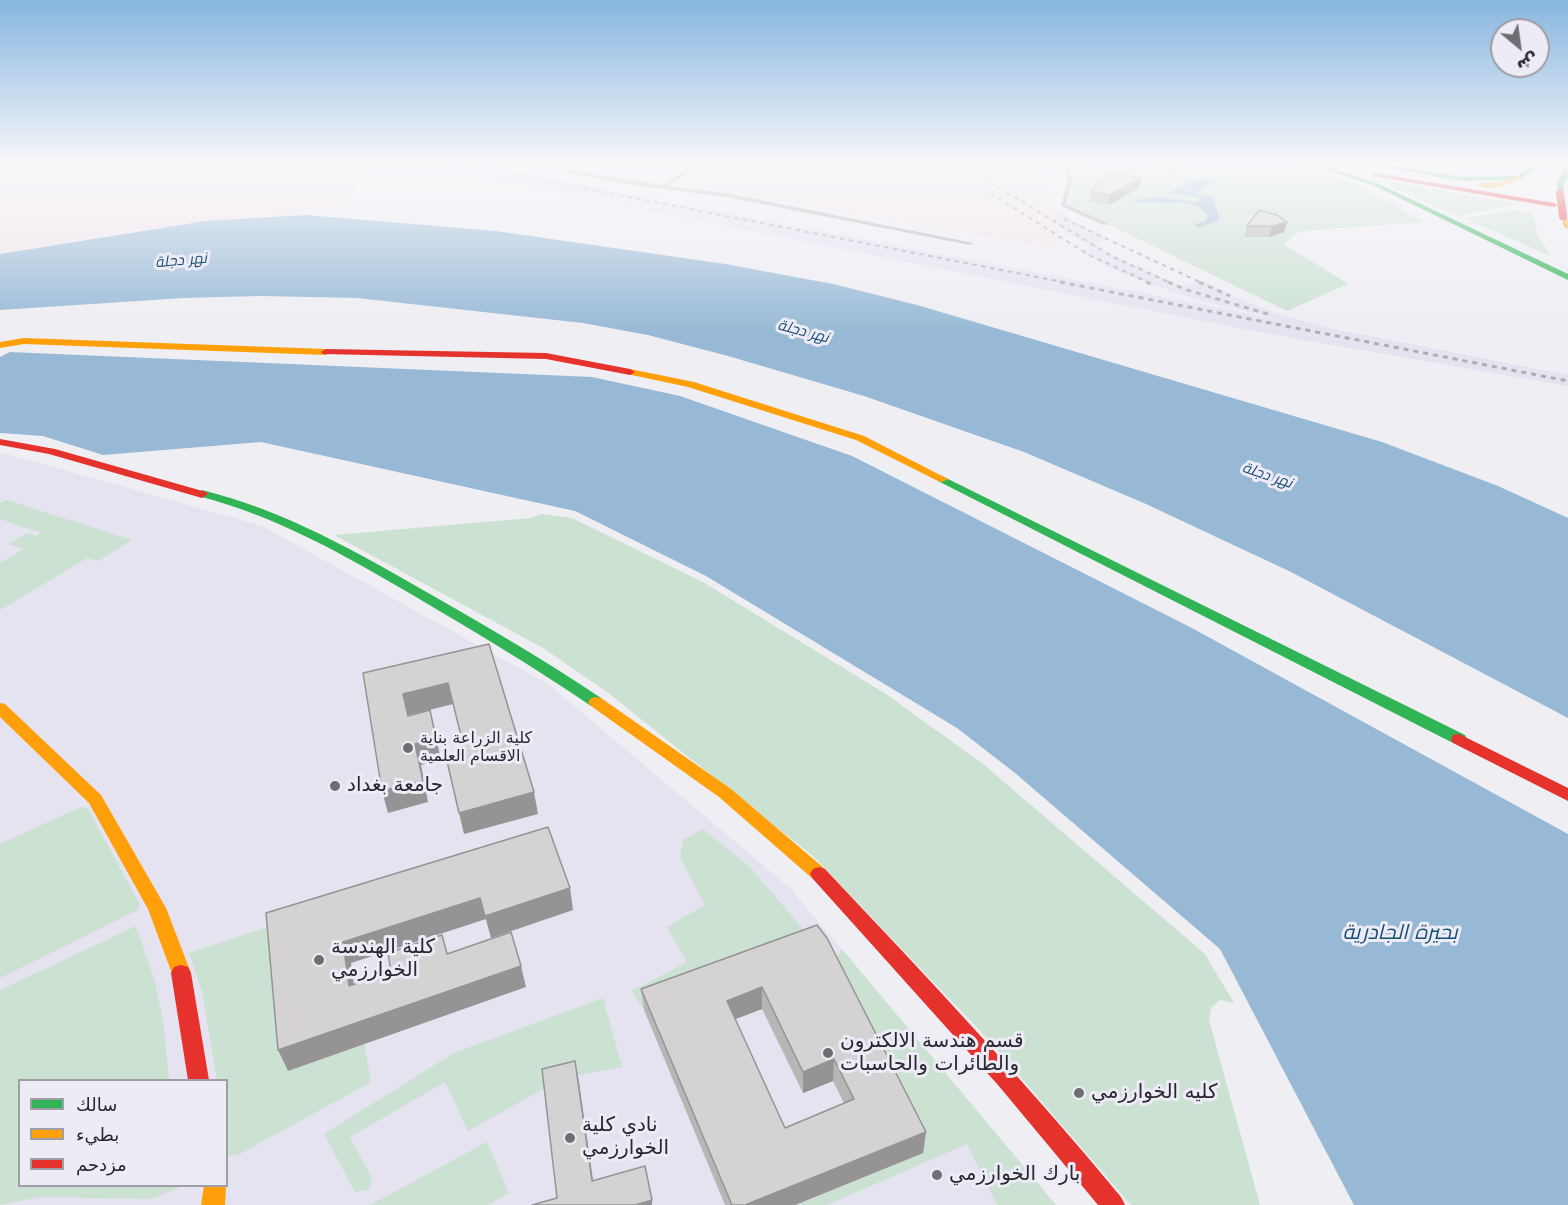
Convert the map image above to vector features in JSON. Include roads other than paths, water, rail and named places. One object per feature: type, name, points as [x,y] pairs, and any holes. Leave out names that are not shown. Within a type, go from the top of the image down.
[{"type":"main road","points":[[1450,220],[1568,277]]},
{"type":"main road","points":[[0,345],[24,341],[326,352],[546,356],[690,384],[860,438],[1186,600],[1568,795]]},
{"type":"main road","points":[[0,442],[27,445],[168,487],[226,499],[301,526],[540,663],[725,794],[806,860],[926,989],[1082,1166],[1113,1205]]},
{"type":"main road","points":[[0,708],[60,762],[95,799],[157,908],[184,982],[199,1079]]},
{"type":"main road","points":[[213,1205],[215,1187]]},
{"type":"street","points":[[859,220],[941,235],[970,243]]},
{"type":"street","points":[[1097,220],[1105,224]]},
{"type":"water","name":"نهر دجلة","points":[[368,220],[496,231],[725,264],[833,284],[917,305],[1382,442],[1498,486],[1568,518],[1568,718],[1291,572],[1146,504],[1024,452],[864,396],[648,335],[583,323],[357,298],[260,296],[184,298],[0,310],[0,254],[205,221]]},
{"type":"water","points":[[1218,220],[1199,228],[1193,225]]},
{"type":"water","name":"بحيرة الجادرية","points":[[10,352],[592,377],[680,396],[852,456],[1190,627],[1568,834],[1568,1205],[1354,1205],[1220,949],[1015,773],[957,728],[706,576],[575,511],[261,442],[103,455],[43,436],[0,433],[0,357]]},
{"type":"railway","points":[[747,220],[1068,283]]},
{"type":"railway","points":[[1033,220],[1089,255],[1150,283]]},
{"type":"railway","points":[[1053,220],[1113,257],[1171,283]]},
{"type":"railway","points":[[1067,220],[1202,283]]},
{"type":"railway","points":[[1060,282],[1568,381]]},
{"type":"railway","points":[[1146,282],[1154,285]]},
{"type":"railway","points":[[1168,282],[1187,290],[1271,315]]},
{"type":"railway","points":[[1199,282],[1230,296]]},
{"type":"place","name":"كلية الزراعة بناية الاقسام العلمية","points":[[408,748]]},
{"type":"place","name":"جامعة بغداد","points":[[335,786]]},
{"type":"place","name":"كلية الهندسة الخوارزمي","points":[[319,960]]},
{"type":"place","name":"قسم هندسة الالكترون والطائرات والحاسبات","points":[[828,1053]]},
{"type":"place","name":"كليه الخوارزمي","points":[[1079,1093]]},
{"type":"place","name":"نادي كلية الخوارزمي","points":[[570,1138]]},
{"type":"place","name":"بارك الخوارزمي","points":[[937,1175]]}]
